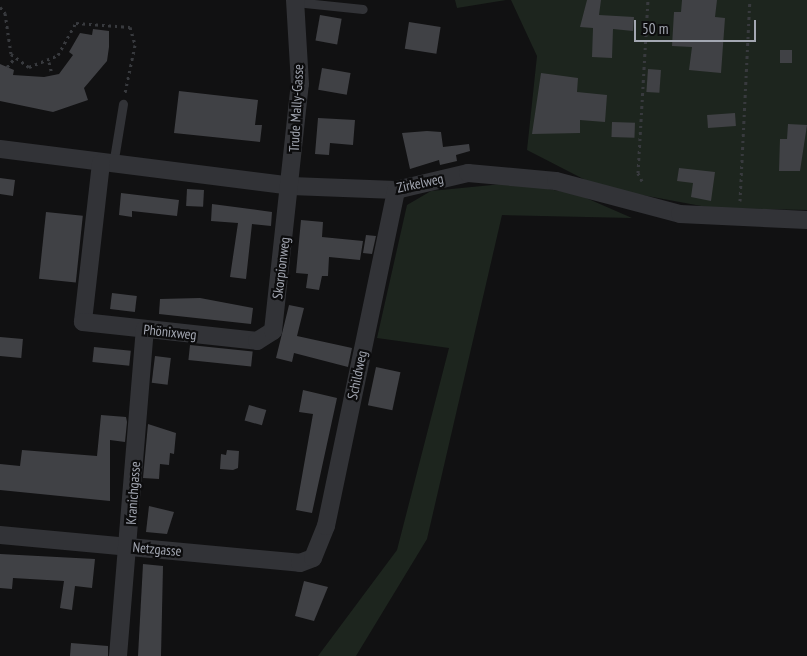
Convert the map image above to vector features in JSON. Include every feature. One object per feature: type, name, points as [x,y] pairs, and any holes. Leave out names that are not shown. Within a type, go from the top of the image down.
[{"type":"street","name":"Trude Mally-Gasse","points":[[291,186],[300,84],[295,1]]},
{"type":"street","name":"Zirkelweg","points":[[0,149],[291,186],[396,190],[468,173],[556,181],[680,214],[739,220],[807,220]]},
{"type":"street","name":"Phönixweg","points":[[107,164],[83,322],[257,341]]},
{"type":"street","name":"Skorpionweg","points":[[257,341],[274,331],[291,186]]},
{"type":"street","name":"Schildweg","points":[[313,558],[326,526],[396,190]]},
{"type":"street","name":"Kranichgasse","points":[[118,656],[130,546],[145,329]]},
{"type":"street","name":"Netzgasse","points":[[0,535],[300,563],[313,558]]},
{"type":"lane","points":[[295,1],[363,10]]},
{"type":"lane","points":[[107,164],[123,104]]},
{"type":"path","points":[[642,181],[638,174],[648,0]]},
{"type":"path","points":[[739,220],[750,0]]},
{"type":"path","points":[[0,7],[5,13],[6,34],[14,59],[29,67],[49,62],[65,44],[71,26],[82,21],[116,23],[133,30],[135,45],[123,104]]},
{"type":"path","points":[[0,35],[6,34]]},
{"type":"path","points":[[65,44],[71,46]]},
{"type":"path","points":[[6,67],[14,59]]},
{"type":"path","points":[[49,62],[52,74]]},
{"type":"shaded area","points":[[455,0],[506,0],[457,8]]},
{"type":"shaded area","points":[[511,0],[807,0],[807,210],[712,208],[599,187],[527,150],[537,56]]},
{"type":"shaded area","points":[[513,183],[577,194],[632,218],[502,215],[427,539],[356,656],[318,656],[397,550],[449,348],[377,338],[407,205],[431,191]]},
{"type":"building","points":[[587,0],[601,0],[599,15],[634,17],[633,31],[613,29],[612,58],[592,57],[593,28],[580,27]]},
{"type":"building","points":[[682,0],[717,0],[715,17],[725,18],[721,73],[689,70],[692,47],[672,46],[674,12],[681,12]]},
{"type":"building","points":[[320,15],[342,19],[337,44],[315,41]]},
{"type":"building","points":[[409,22],[441,27],[436,54],[405,49]]},
{"type":"building","points":[[93,29],[109,31],[109,47],[107,61],[84,88],[88,100],[53,112],[0,101],[0,64],[14,70],[13,75],[44,77],[59,74],[73,55],[69,52],[80,33],[92,35]]},
{"type":"building","points":[[780,50],[792,50],[792,63],[780,63]]},
{"type":"building","points":[[322,68],[351,73],[347,95],[318,90]]},
{"type":"building","points":[[648,69],[661,70],[659,93],[646,92]]},
{"type":"building","points":[[541,73],[578,78],[577,92],[607,95],[605,122],[580,120],[580,133],[532,134]]},
{"type":"building","points":[[179,91],[258,100],[255,125],[262,125],[260,142],[174,133]]},
{"type":"building","points":[[735,113],[736,126],[708,128],[707,115]]},
{"type":"building","points":[[318,118],[355,120],[353,145],[330,143],[329,155],[315,154]]},
{"type":"building","points":[[612,122],[635,123],[634,138],[611,137]]},
{"type":"building","points":[[788,124],[807,125],[800,171],[779,171],[780,139],[787,139]]},
{"type":"building","points":[[441,132],[443,147],[469,144],[470,151],[456,155],[457,161],[440,165],[439,160],[410,169],[402,133]]},
{"type":"building","points":[[679,168],[715,172],[711,201],[691,197],[693,183],[677,181]]},
{"type":"building","points":[[0,178],[15,180],[13,196],[0,194]]},
{"type":"building","points":[[187,189],[204,190],[203,207],[186,206]]},
{"type":"building","points":[[121,193],[179,200],[177,216],[132,211],[132,217],[119,215]]},
{"type":"building","points":[[212,204],[272,212],[271,226],[252,224],[246,279],[230,277],[238,223],[211,221]]},
{"type":"building","points":[[46,212],[83,216],[76,283],[39,279]]},
{"type":"building","points":[[301,220],[323,222],[322,237],[363,241],[360,260],[329,257],[328,276],[322,276],[319,290],[306,288],[308,274],[296,273]]},
{"type":"building","points":[[366,235],[376,236],[372,254],[363,253]]},
{"type":"building","points":[[112,293],[137,296],[135,312],[110,309]]},
{"type":"building","points":[[200,298],[253,308],[251,324],[159,314],[160,299]]},
{"type":"building","points":[[289,305],[304,308],[297,336],[352,348],[348,367],[294,353],[292,362],[276,358]]},
{"type":"building","points":[[0,337],[23,339],[21,358],[0,356]]},
{"type":"building","points":[[190,345],[253,352],[251,367],[188,360]]},
{"type":"building","points":[[94,347],[131,351],[129,366],[92,362]]},
{"type":"building","points":[[155,356],[171,358],[168,385],[152,383]]},
{"type":"building","points":[[376,367],[400,372],[392,410],[368,405]]},
{"type":"building","points":[[303,390],[337,398],[312,513],[296,510],[313,414],[299,412]]},
{"type":"building","points":[[249,405],[266,410],[262,425],[245,420]]},
{"type":"building","points":[[101,415],[126,417],[127,422],[125,442],[110,440],[110,501],[0,490],[0,464],[20,466],[22,450],[97,456]]},
{"type":"building","points":[[148,424],[176,433],[174,454],[170,453],[169,465],[160,464],[159,479],[143,478]]},
{"type":"building","points":[[227,450],[239,451],[238,468],[233,470],[220,469],[221,454],[226,455]]},
{"type":"building","points":[[149,506],[174,512],[167,534],[146,532]]},
{"type":"building","points":[[0,554],[95,559],[92,588],[75,586],[72,610],[60,608],[64,581],[13,578],[12,589],[0,588]]},
{"type":"building","points":[[143,564],[163,566],[161,656],[138,656]]},
{"type":"building","points":[[304,581],[328,587],[314,621],[295,616]]},
{"type":"building","points":[[71,643],[108,646],[108,656],[70,656]]}]
